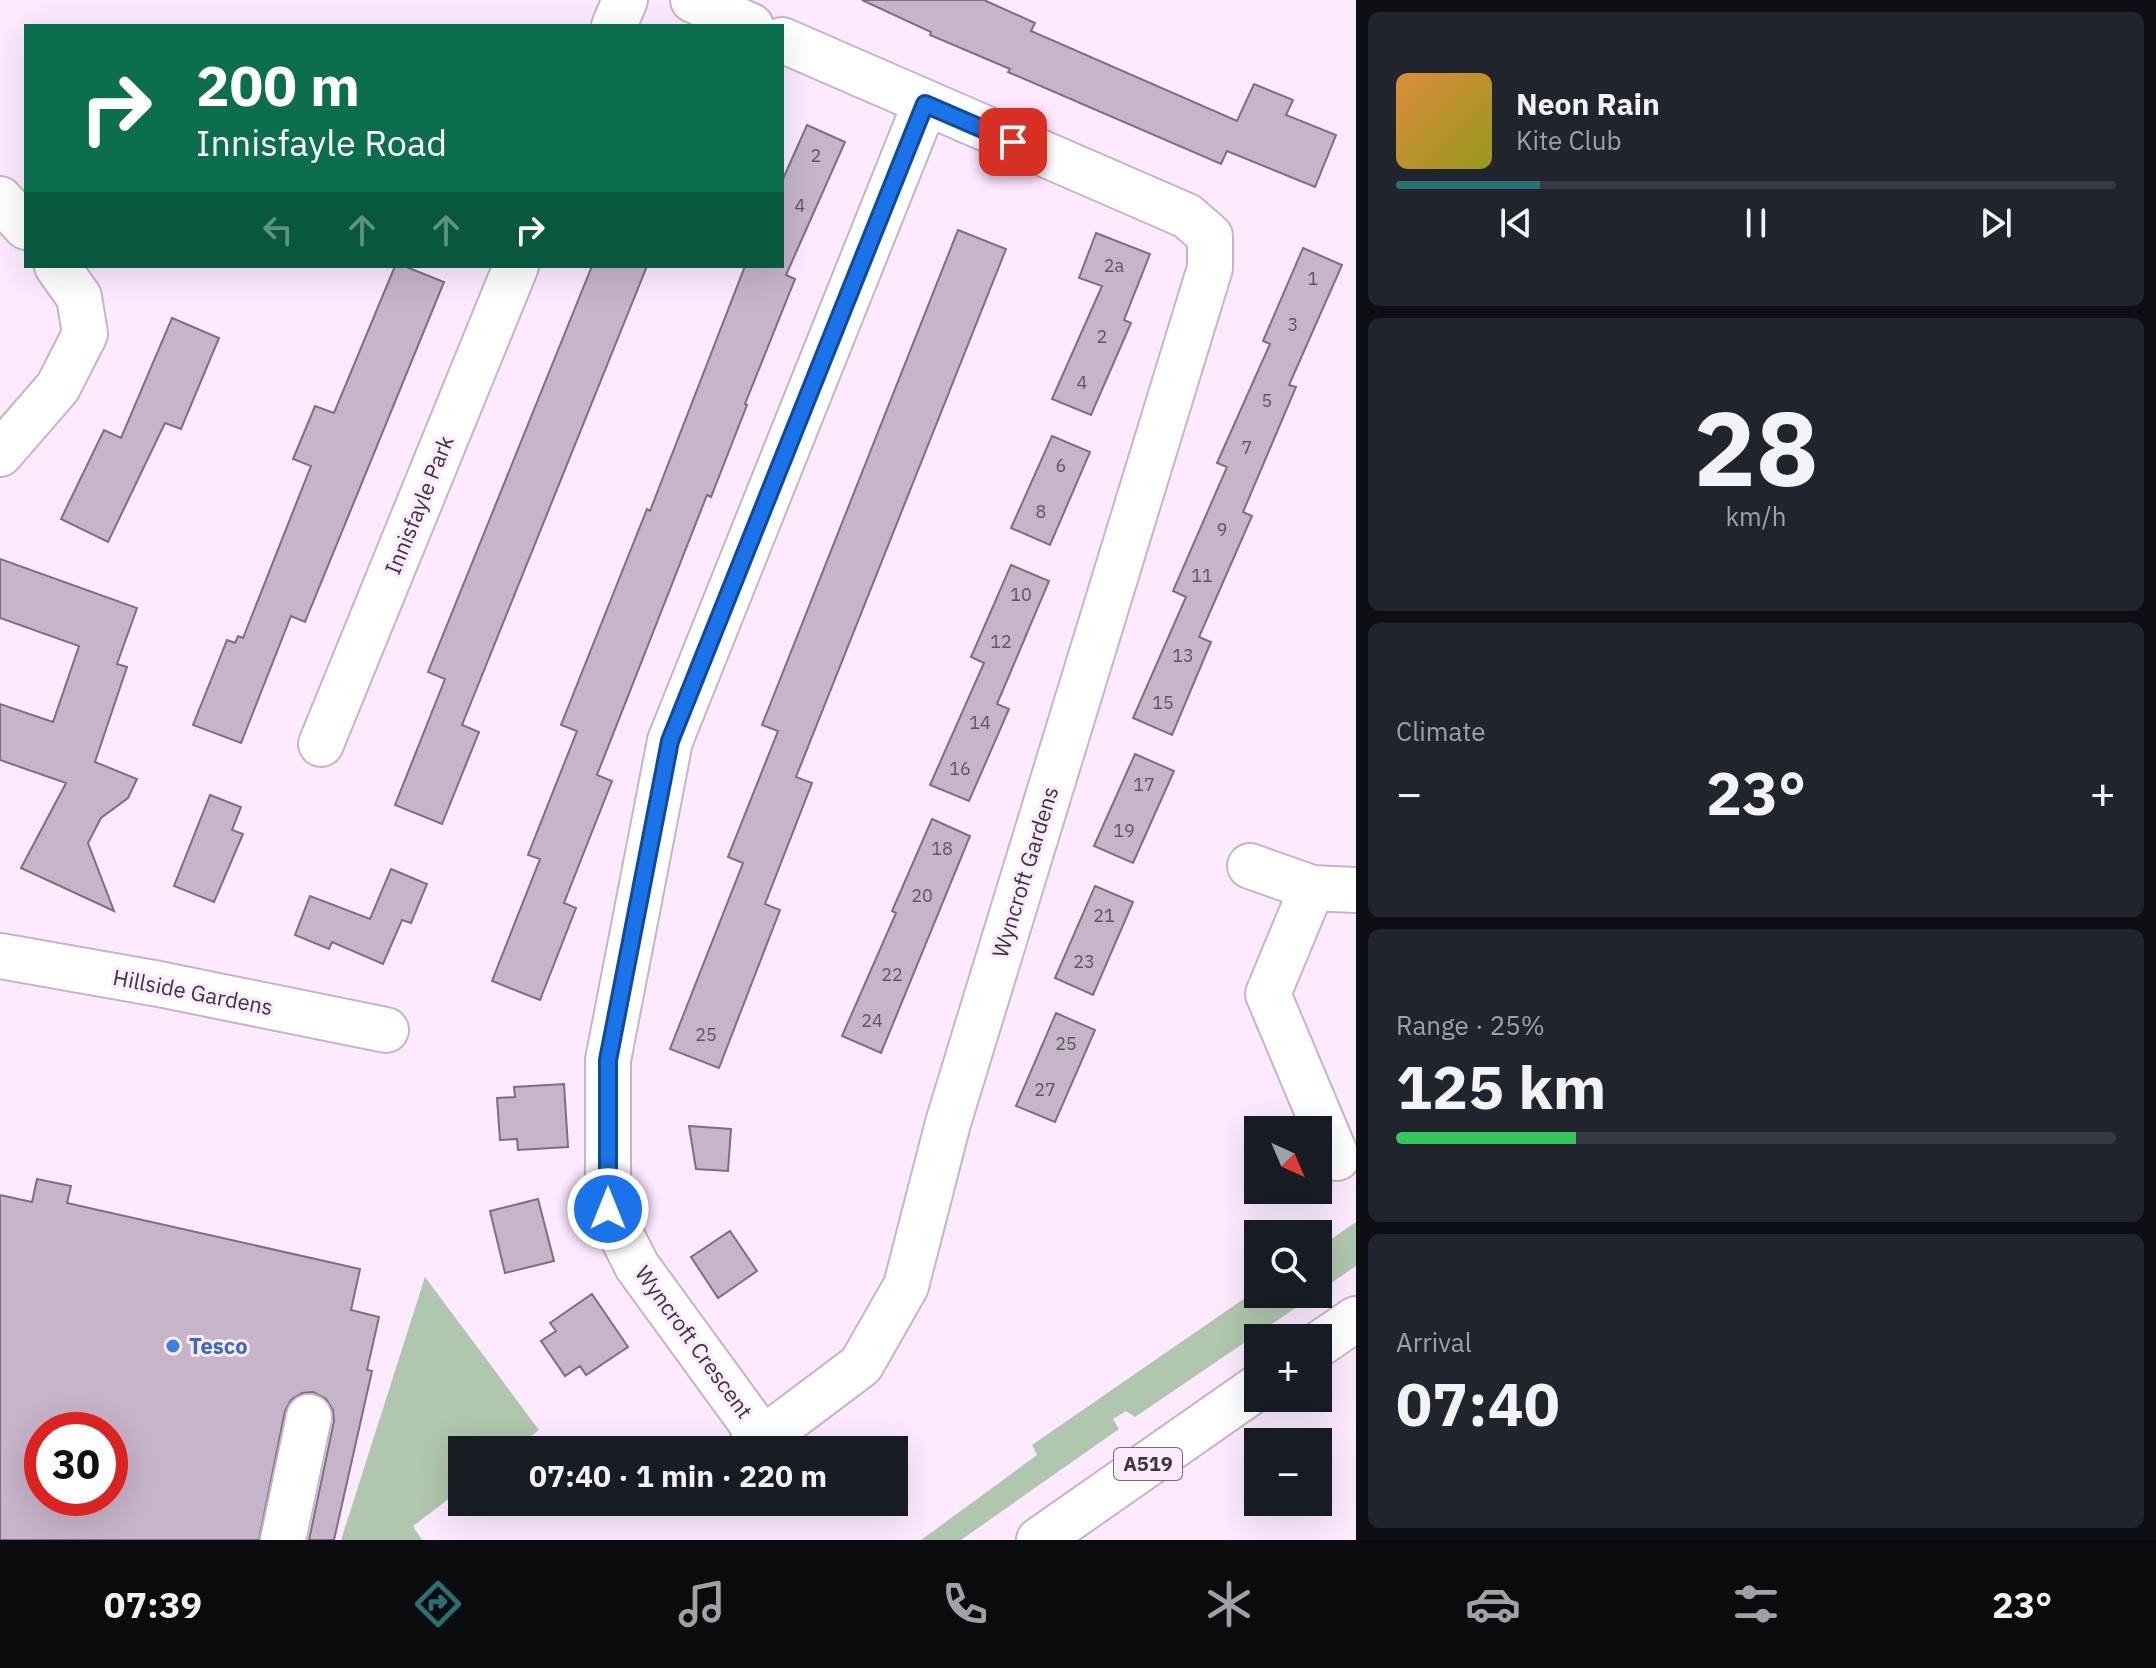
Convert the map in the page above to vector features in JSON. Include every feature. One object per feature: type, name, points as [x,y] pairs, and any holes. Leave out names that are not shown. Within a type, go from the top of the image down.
[{"type":"street","points":[[615,24],[625,0]]},
{"type":"street","points":[[693,0],[747,24]]},
{"type":"street","points":[[784,41],[925,104]]},
{"type":"street","name":"Wyncroft Gardens","points":[[767,1436],[861,1365],[906,1286],[948,1123],[1210,268],[1210,236],[1187,216],[925,104]]},
{"type":"street","name":"Wyncroft Crescent","points":[[751,1436],[637,1266],[608,1209],[608,1060],[670,741],[925,104]]},
{"type":"street","points":[[0,199],[24,225]]},
{"type":"street","points":[[0,454],[58,387],[85,334],[79,297],[58,268]]},
{"type":"street","name":"Innisfayle Park","points":[[321,744],[515,268]]},
{"type":"street","points":[[1250,866],[1312,888],[1356,890]]},
{"type":"street","points":[[1312,888],[1268,994],[1337,1158]]},
{"type":"street","name":"Hillside Gardens","points":[[0,956],[159,984],[386,1030]]},
{"type":"street","points":[[1332,1335],[1356,1319]]},
{"type":"street","name":"A519","points":[[1039,1540],[1244,1397]]},
{"type":"street","points":[[283,1540],[309,1417]]},
{"type":"green space","points":[[1356,1222],[1356,1266],[1332,1282],[1332,1238]]},
{"type":"green space","points":[[425,1277],[539,1430],[531,1436],[448,1436],[448,1500],[413,1526],[422,1540],[341,1540]]},
{"type":"green space","points":[[1244,1299],[1244,1308],[1295,1308],[1272,1324],[1244,1324],[1244,1343],[1135,1417],[1126,1411],[1113,1419],[1119,1429],[961,1540],[921,1540],[1037,1455],[1032,1445]]},
{"type":"building","points":[[862,0],[984,0],[1035,23],[1031,31],[1237,121],[1254,84],[1293,100],[1286,115],[1336,135],[1315,187],[1227,151],[1221,164],[1008,72],[1010,69],[930,35],[931,32]]},
{"type":"building","points":[[807,125],[845,142],[786,275],[795,279],[711,497],[707,495],[597,775],[612,781],[564,903],[576,908],[540,1000],[492,981],[540,859],[528,855],[577,731],[561,725],[647,509],[650,511],[744,268],[784,268],[784,177]]},
{"type":"building","points":[[958,230],[1006,249],[796,777],[812,783],[765,904],[780,910],[719,1068],[670,1049],[743,863],[728,857],[778,731],[762,725]]},
{"type":"building","points":[[1096,233],[1150,254],[1124,320],[1131,323],[1091,415],[1052,399],[1102,286],[1079,278]]},
{"type":"building","points":[[1303,248],[1342,265],[1289,385],[1296,387],[1243,512],[1252,516],[1199,637],[1211,642],[1172,735],[1133,718],[1186,597],[1173,591],[1227,467],[1217,463],[1270,344],[1263,341]]},
{"type":"building","points":[[394,268],[409,268],[444,282],[305,622],[291,616],[241,743],[193,725],[227,640],[235,643],[238,636],[243,638],[311,466],[293,459],[315,406],[334,413]]},
{"type":"building","points":[[591,268],[646,268],[462,725],[479,732],[442,824],[395,805],[445,679],[428,672]]},
{"type":"building","points":[[172,318],[219,338],[181,429],[165,423],[108,542],[61,519],[104,430],[121,438]]},
{"type":"building","points":[[1052,436],[1090,452],[1050,545],[1011,528]]},
{"type":"building","points":[[0,559],[137,608],[117,664],[127,667],[95,762],[137,779],[128,798],[101,818],[88,843],[114,911],[21,868],[66,783],[0,760],[0,704],[53,722],[79,646],[0,618]]},
{"type":"building","points":[[1011,565],[1049,581],[997,704],[1009,709],[969,801],[930,785],[984,663],[971,657]]},
{"type":"building","points":[[1135,754],[1174,771],[1133,863],[1094,846]]},
{"type":"building","points":[[210,795],[241,807],[232,830],[243,834],[214,902],[174,886]]},
{"type":"building","points":[[932,819],[970,836],[881,1053],[842,1036],[896,913],[892,911]]},
{"type":"building","points":[[391,869],[427,884],[411,923],[402,920],[383,964],[332,942],[329,949],[295,935],[310,896],[370,919]]},
{"type":"building","points":[[1095,886],[1133,902],[1093,995],[1055,978]]},
{"type":"building","points":[[1056,1013],[1095,1030],[1055,1122],[1016,1106]]},
{"type":"building","points":[[564,1084],[568,1147],[518,1150],[517,1139],[500,1140],[497,1098],[515,1097],[514,1087]]},
{"type":"building","points":[[689,1126],[731,1129],[728,1171],[696,1169]]},
{"type":"building","name":"Tesco","points":[[37,1179],[71,1186],[67,1203],[360,1269],[351,1310],[379,1317],[367,1370],[372,1371],[334,1540],[309,1540],[334,1421],[333,1410],[326,1399],[313,1392],[302,1393],[291,1400],[285,1411],[259,1540],[0,1540],[0,1195],[32,1202]]},
{"type":"building","points":[[538,1199],[554,1261],[505,1273],[490,1211]]},
{"type":"building","points":[[730,1231],[757,1271],[718,1298],[691,1257]]},
{"type":"building","points":[[592,1294],[628,1347],[586,1375],[580,1366],[565,1376],[541,1341],[556,1331],[550,1323]]},
{"type":"place","name":"Tesco","points":[[173,1346]]},
{"type":"route","points":[[608,1209],[608,1060],[670,741],[925,104],[1013,142]]}]
